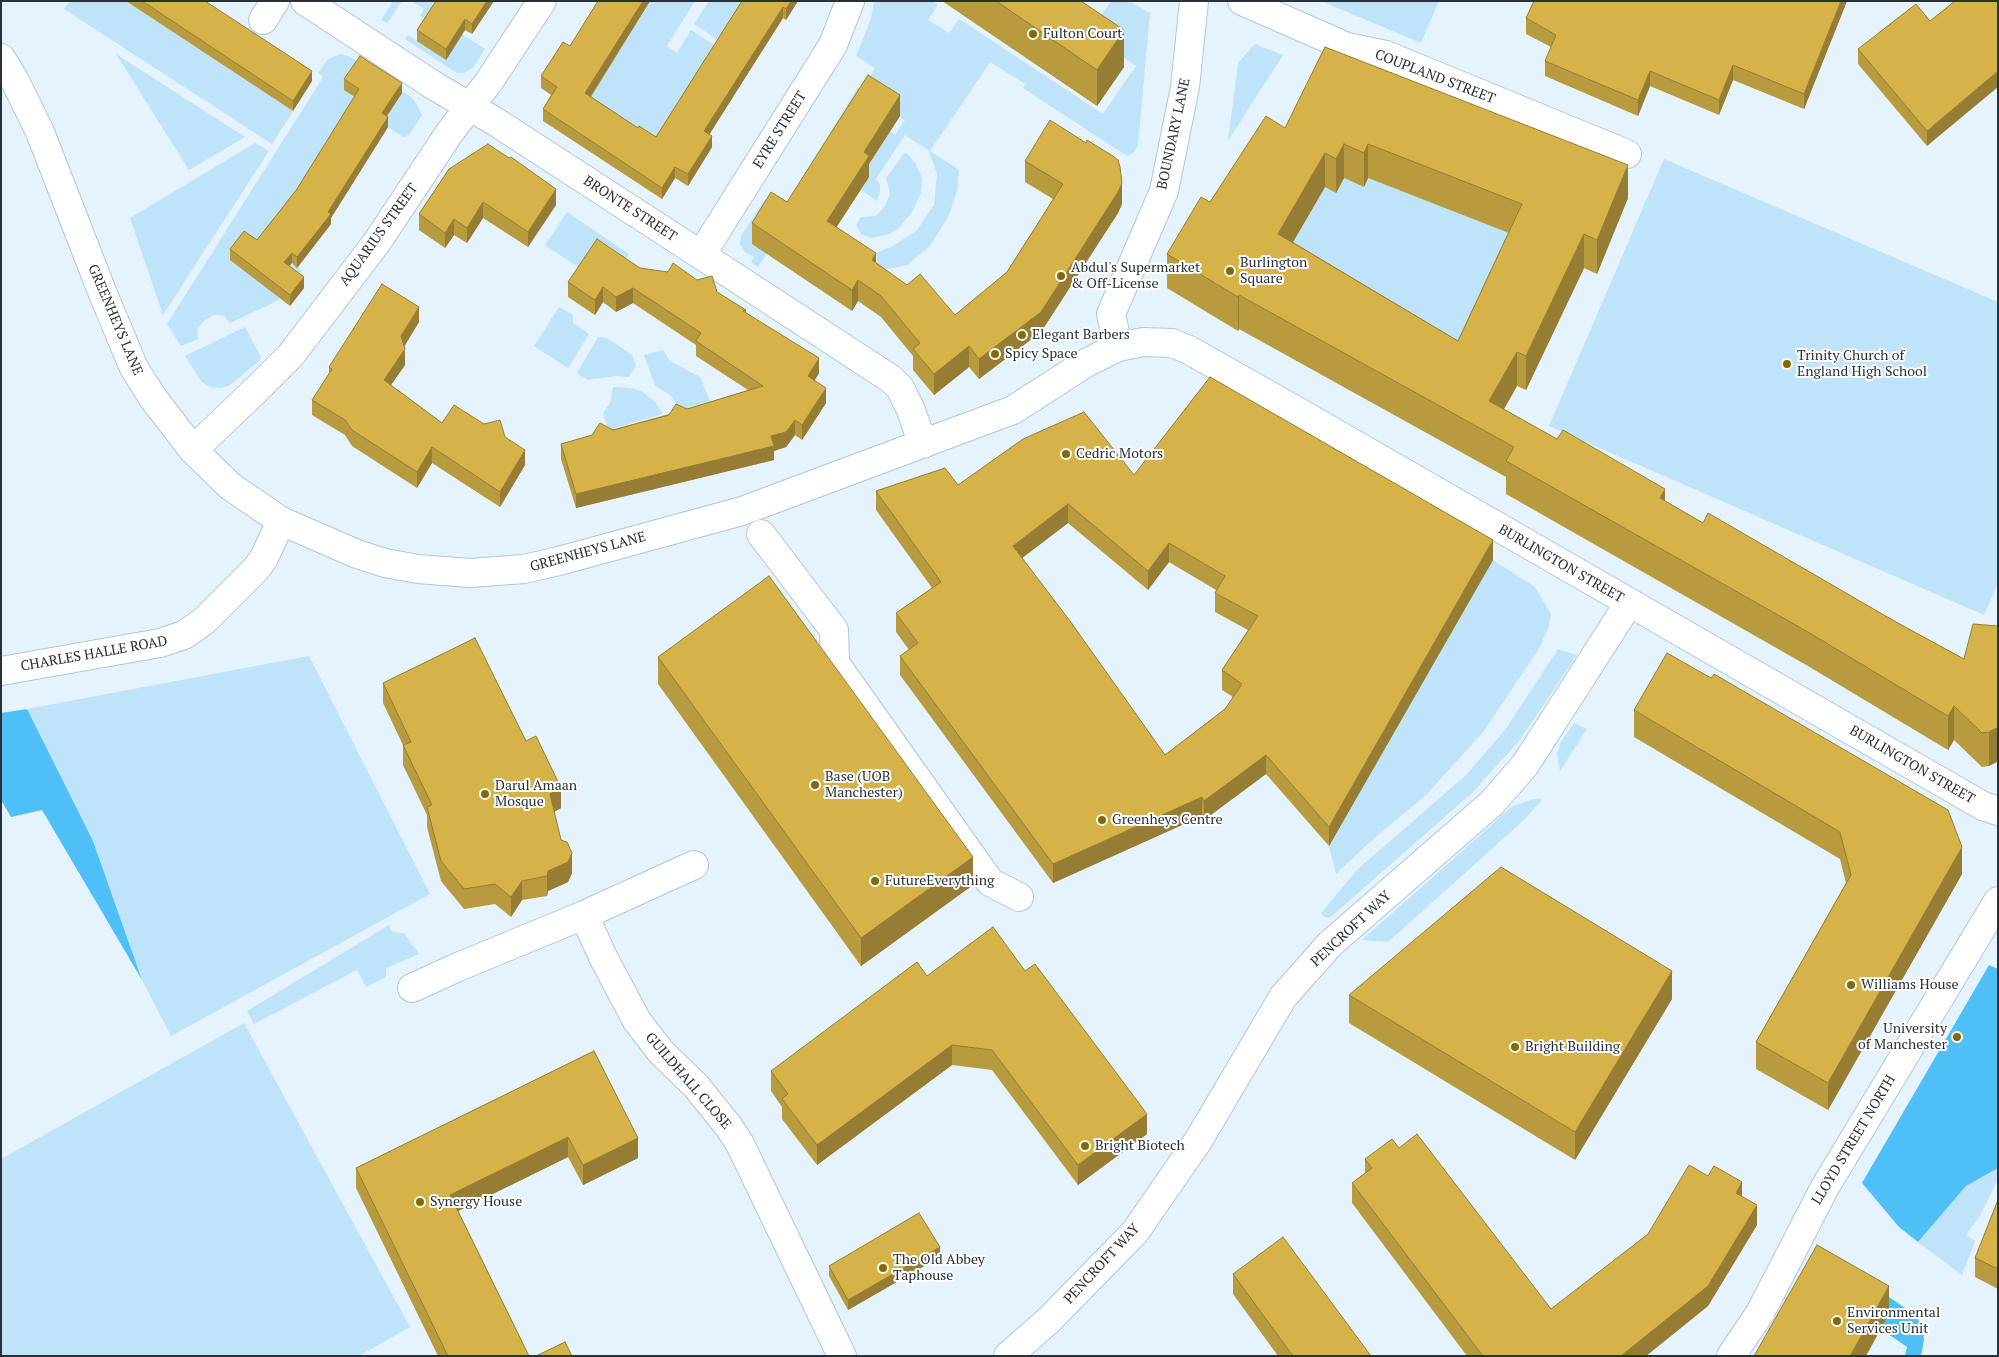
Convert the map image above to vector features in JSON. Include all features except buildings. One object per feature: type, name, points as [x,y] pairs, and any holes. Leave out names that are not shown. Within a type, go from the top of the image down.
[{"type":"street","name":"BRONTE STREET","points":[[305,1],[891,379],[900,388],[923,444]]},
{"type":"street","name":"AQUARIUS STREET","points":[[193,450],[291,355],[377,242],[468,106],[488,83],[542,1]]},
{"type":"street","name":"EYRE STREET","points":[[701,255],[833,45],[850,1]]},
{"type":"street","name":"BOUNDARY LANE","points":[[1118,347],[1110,314],[1164,191],[1185,87],[1194,1]]},
{"type":"street","name":"COUPLAND STREET","points":[[1242,1],[1346,47],[1386,55],[1627,154]]},
{"type":"street","name":"GREENHEYS LANE","points":[[1,58],[14,79],[40,132],[102,294],[134,368],[166,417],[193,450],[230,486],[281,521],[356,554],[393,564],[418,569],[470,573],[524,568],[559,562],[742,511],[1013,410],[1086,363],[1118,347]]},
{"type":"street","name":"BURLINGTON STREET","points":[[1118,347],[1159,341],[1172,343],[1189,350],[1983,806],[1998,810]]},
{"type":"street","name":"CHARLES HALLE ROAD","points":[[1,671],[160,644],[184,635],[204,620],[256,569],[264,558],[281,521]]},
{"type":"street","points":[[761,534],[834,630],[835,663],[990,882],[1019,897]]},
{"type":"street","name":"PENCROFT WAY","points":[[1008,1356],[1049,1320],[1135,1232],[1198,1142],[1283,997],[1330,944],[1492,804],[1525,766],[1629,603]]},
{"type":"street","points":[[412,988],[584,915],[694,865]]},
{"type":"street","name":"LLOYD STREET NORTH","points":[[1731,1356],[1760,1313],[1826,1187],[1998,901]]},
{"type":"street","name":"GUILDHALL CLOSE","points":[[584,915],[603,957],[637,1022],[661,1052],[696,1086],[729,1127],[740,1144],[842,1356]]},
{"type":"shaded area","points":[[70,1],[131,1],[143,12],[293,111],[272,144],[64,9]]},
{"type":"shaded area","points":[[393,1],[402,1],[387,23],[381,20]]},
{"type":"shaded area","points":[[411,1],[443,1],[439,28],[420,16],[424,9]]},
{"type":"shaded area","points":[[650,1],[695,1],[667,46],[677,53],[691,30],[719,48],[658,150],[584,104]]},
{"type":"shaded area","points":[[709,1],[749,1],[722,43],[694,24]]},
{"type":"shaded area","points":[[874,1],[932,1],[938,5],[928,20],[949,33],[959,19],[1103,114],[1136,66],[1089,34],[1111,1],[1129,1],[1150,13],[1138,145],[1134,153],[1127,156],[1023,88],[1025,84],[990,62],[930,151],[959,170],[957,191],[949,215],[930,246],[907,265],[878,271],[876,253],[895,245],[917,230],[934,205],[937,174],[929,151],[905,135],[876,179],[880,185],[877,201],[861,190],[869,177],[864,173],[890,131],[895,135],[905,120],[868,96],[822,166],[813,160],[858,87],[862,89],[875,68],[856,56],[871,19]]},
{"type":"shaded area","points":[[1321,1],[1439,1],[1421,43]]},
{"type":"shaded area","points":[[462,34],[485,49],[473,68],[464,73],[457,73],[405,39],[408,35],[446,59]]},
{"type":"shaded area","points":[[1255,44],[1283,55],[1228,141],[1238,63]]},
{"type":"shaded area","points":[[116,54],[245,137],[189,170]]},
{"type":"shaded area","points":[[340,54],[349,56],[408,95],[414,100],[422,115],[409,135],[403,137],[382,123],[366,104],[270,290],[292,263],[302,271],[277,301],[230,323],[224,316],[214,315],[205,320],[197,329],[198,339],[181,346],[167,324],[320,82],[323,76],[318,73],[328,59]]},
{"type":"shaded area","points":[[255,143],[269,151],[163,315],[130,218]]},
{"type":"shaded area","points":[[905,152],[915,162],[922,178],[921,193],[912,212],[899,228],[887,235],[871,238],[861,234],[856,225],[861,217],[876,216],[885,206],[890,194],[886,178]]},
{"type":"shaded area","name":"Trinity Church of England High School","points":[[1664,159],[1998,302],[1998,583],[1984,615],[1549,426]]},
{"type":"shaded area","points":[[1344,178],[1364,187],[1368,178],[1515,235],[1458,375],[1278,268],[1325,187]]},
{"type":"shaded area","points":[[779,195],[782,207],[767,253],[758,267],[751,262],[754,257],[745,252],[740,244],[741,236],[764,200]]},
{"type":"shaded area","points":[[567,212],[629,254],[619,269],[585,272],[545,245]]},
{"type":"shaded area","points":[[559,307],[573,315],[573,323],[589,334],[568,368],[534,346]]},
{"type":"shaded area","points":[[245,327],[261,357],[260,360],[229,386],[221,388],[210,387],[202,382],[185,356]]},
{"type":"shaded area","points":[[598,337],[607,338],[632,355],[636,365],[629,377],[616,376],[587,380],[577,373]]},
{"type":"shaded area","points":[[663,350],[670,361],[700,377],[710,401],[680,410],[671,396],[655,385],[644,355]]},
{"type":"shaded area","points":[[613,387],[631,388],[643,392],[656,403],[663,414],[608,430],[603,413],[610,403]]},
{"type":"shaded area","points":[[1493,560],[1535,587],[1551,614],[1549,626],[1539,649],[1484,731],[1426,795],[1371,841],[1336,874],[1329,846]]},
{"type":"shaded area","points":[[1558,649],[1577,655],[1519,741],[1472,793],[1333,915],[1329,918],[1324,917],[1321,913],[1358,869],[1466,775],[1505,730]]},
{"type":"shaded area","points":[[309,656],[430,894],[171,1036],[142,980],[93,841],[27,709]]},
{"type":"shaded area","points":[[27,709],[93,841],[142,980],[42,810],[11,817],[1,800],[1,713]]},
{"type":"shaded area","points":[[1574,723],[1587,729],[1560,771],[1557,754],[1561,742]]},
{"type":"shaded area","points":[[1534,799],[1543,799],[1523,821],[1388,942],[1362,940],[1513,806]]},
{"type":"shaded area","points":[[389,925],[392,932],[404,933],[419,954],[386,968],[386,977],[366,987],[357,970],[254,1024],[247,1011]]},
{"type":"shaded area","points":[[1989,965],[1998,969],[1998,1168],[1966,1186],[1918,1242],[1899,1227],[1862,1183]]},
{"type":"shaded area","points":[[244,1023],[410,1327],[359,1356],[1,1356],[1,1159]]},
{"type":"shaded area","points":[[1998,1168],[1998,1179],[1979,1217],[1966,1235],[1975,1241],[1962,1275],[1918,1242],[1966,1186]]},
{"type":"shaded area","points":[[1836,1260],[1915,1315],[1923,1328],[1924,1340],[1921,1356],[1905,1356],[1907,1347],[1881,1329]]},
{"type":"place","name":"Fulton Court","points":[[1033,34]]},
{"type":"place","name":"Burlington Square","points":[[1230,271]]},
{"type":"place","name":"Abdul's Supermarket & Off-License","points":[[1061,276]]},
{"type":"place","name":"Elegant Barbers","points":[[1022,335]]},
{"type":"place","name":"Spicy Space","points":[[995,354]]},
{"type":"place","name":"Trinity Church of England High School","points":[[1787,364]]},
{"type":"place","name":"Cedric Motors","points":[[1066,454]]},
{"type":"place","name":"Base (UOB Manchester)","points":[[815,785]]},
{"type":"place","name":"Darul Amaan Mosque","points":[[485,794]]},
{"type":"place","name":"Greenheys Centre","points":[[1102,820]]},
{"type":"place","name":"FutureEverything","points":[[875,881]]},
{"type":"place","name":"Williams House","points":[[1851,985]]},
{"type":"place","name":"University of Manchester","points":[[1957,1037]]},
{"type":"place","name":"Bright Building","points":[[1515,1047]]},
{"type":"place","name":"Bright Biotech","points":[[1085,1146]]},
{"type":"place","name":"Synergy House","points":[[420,1202]]},
{"type":"place","name":"The Old Abbey Taphouse","points":[[883,1268]]},
{"type":"place","name":"Environmental Services Unit","points":[[1837,1321]]}]
